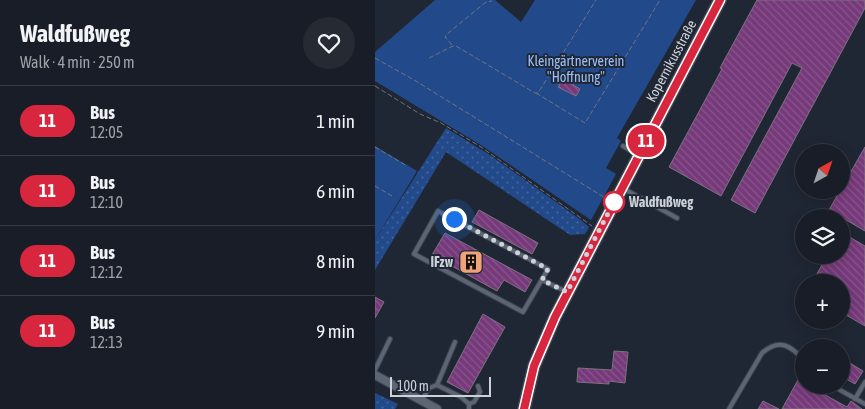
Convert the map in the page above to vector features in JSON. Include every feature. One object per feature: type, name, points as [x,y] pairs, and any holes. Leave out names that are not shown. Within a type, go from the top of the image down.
[{"type":"street","name":"Kopernikusstraße","points":[[524,409],[534,366],[555,317],[720,0]]},
{"type":"street","points":[[375,375],[437,409]]},
{"type":"lane","points":[[623,146],[638,156]]},
{"type":"lane","points":[[622,188],[677,218]]},
{"type":"lane","points":[[438,211],[548,269],[542,280],[523,312],[414,254],[438,211]]},
{"type":"lane","points":[[542,280],[567,292]]},
{"type":"lane","points":[[375,370],[390,339]]},
{"type":"lane","points":[[422,400],[429,388],[437,385],[455,342]]},
{"type":"lane","points":[[729,409],[762,353],[769,347],[779,343],[795,351]]},
{"type":"lane","points":[[855,399],[865,382]]},
{"type":"lane","points":[[437,385],[461,397],[469,404],[469,409]]},
{"type":"lane","points":[[469,404],[474,402],[480,392],[477,386]]},
{"type":"lane","points":[[846,394],[865,404]]},
{"type":"path","points":[[535,93],[540,90],[596,0]]},
{"type":"path","points":[[492,1],[486,2],[445,37],[453,46],[467,52],[585,123],[660,0]]},
{"type":"path","points":[[429,58],[453,46]]},
{"type":"path","points":[[375,58],[614,203]]},
{"type":"path","points":[[375,86],[481,147],[599,231]]},
{"type":"path","points":[[375,147],[407,166]]},
{"type":"path","points":[[375,186],[392,196]]},
{"type":"green space","name":"Kleingärtnerverein \"Hoffnung\"","points":[[435,0],[495,0],[521,22],[535,0],[696,0],[617,138],[621,141],[606,168],[616,174],[591,220],[484,147],[375,81],[375,52]]},
{"type":"green space","points":[[446,128],[490,155],[581,220],[589,227],[585,234],[570,235],[446,152],[375,270],[375,240]]},
{"type":"green space","points":[[375,146],[417,171],[375,240]]},
{"type":"green space","points":[[375,393],[398,404],[395,409],[375,409]]},
{"type":"building","points":[[757,0],[865,0],[865,8],[755,213],[731,200],[802,68],[792,63],[721,196],[669,167]]},
{"type":"building","points":[[559,71],[576,81],[573,85],[580,89],[576,96],[558,87],[560,85],[553,81]]},
{"type":"building","points":[[865,147],[865,231],[850,222],[850,209],[830,209],[835,199],[850,199],[850,173]]},
{"type":"building","name":"IFzw","points":[[479,210],[538,243],[532,254],[472,222]]},
{"type":"building","name":"IFzw","points":[[445,233],[532,280],[525,292],[504,280],[497,291],[432,255]]},
{"type":"building","points":[[850,237],[865,246],[865,326],[850,317],[850,274],[817,274],[823,264],[850,264]]},
{"type":"building","points":[[375,297],[384,302],[375,318]]},
{"type":"building","points":[[483,314],[505,327],[468,393],[447,382]]},
{"type":"building","points":[[614,351],[628,352],[625,383],[609,381],[609,384],[577,382],[578,368],[612,370]]},
{"type":"building","points":[[850,363],[863,371],[855,384],[850,381]]},
{"type":"building","points":[[795,385],[795,394],[823,394],[847,407],[851,401],[862,409],[782,409]]},
{"type":"building","points":[[763,401],[779,409],[758,409]]},
{"type":"bus line","name":"11","points":[[524,409],[534,366],[555,317],[720,0]]},
{"type":"place","name":"Waldfußweg","points":[[614,202]]},
{"type":"place","name":"IFzw","points":[[471,262]]},
{"type":"route","points":[[454,219],[548,269],[542,280],[567,292],[614,202]]}]
